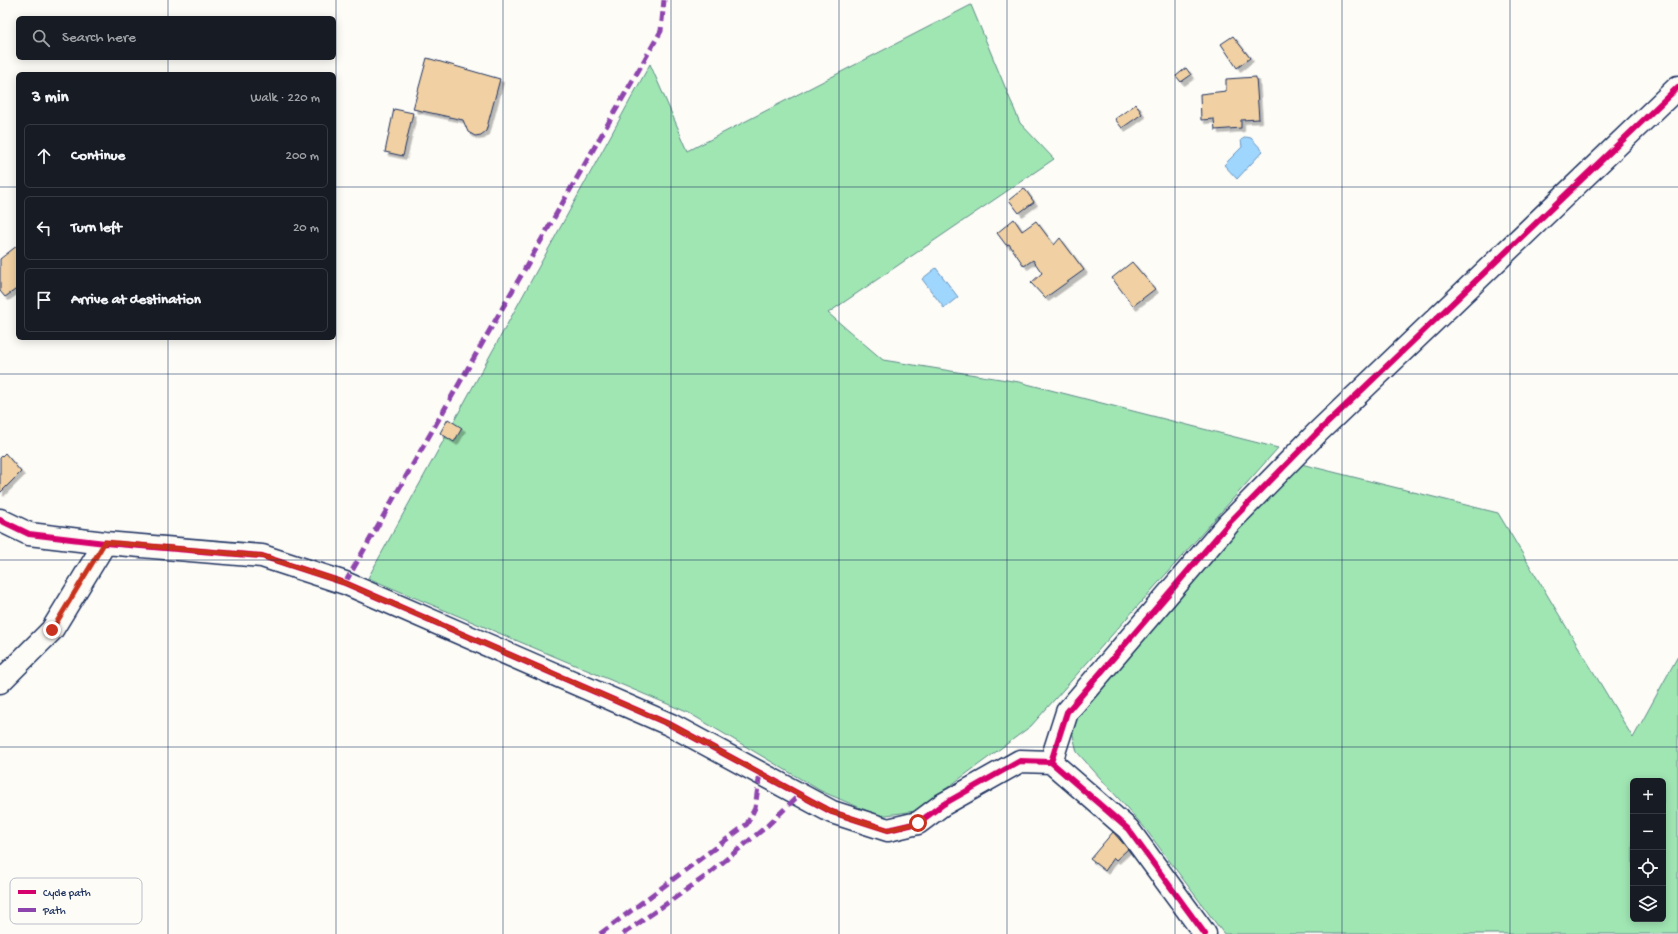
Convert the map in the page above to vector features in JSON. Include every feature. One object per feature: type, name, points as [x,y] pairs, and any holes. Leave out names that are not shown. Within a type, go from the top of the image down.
[{"type":"street","points":[[1051,762],[1067,712],[1229,523],[1318,433],[1678,87]]},
{"type":"street","points":[[0,520],[29,534],[262,556],[345,583],[671,725],[832,812],[888,830],[918,823],[942,805],[1020,761],[1051,762],[1128,829],[1205,934]]},
{"type":"street","points":[[0,682],[52,630],[105,542]]},
{"type":"green space","points":[[971,5],[1020,123],[1054,159],[828,313],[883,360],[1019,382],[1278,448],[1031,726],[916,811],[879,816],[821,791],[689,713],[368,578],[650,64],[688,151]]},
{"type":"green space","points":[[1297,463],[1498,513],[1633,738],[1678,656],[1678,934],[1224,934],[1144,827],[1077,752],[1071,727],[1080,701]]},
{"type":"water","points":[[1246,137],[1251,138],[1263,151],[1237,179],[1224,165],[1242,147],[1241,140]]},
{"type":"water","points":[[936,268],[958,297],[944,308],[922,279]]},
{"type":"building","points":[[1233,36],[1250,58],[1237,68],[1221,44]]},
{"type":"building","points":[[427,58],[500,79],[486,131],[481,135],[475,136],[468,132],[463,120],[413,109]]},
{"type":"building","points":[[1186,68],[1191,75],[1181,82],[1176,76]]},
{"type":"building","points":[[1256,77],[1259,119],[1241,120],[1241,128],[1215,130],[1214,119],[1201,120],[1200,94],[1226,91],[1226,79]]},
{"type":"building","points":[[1136,104],[1142,114],[1122,128],[1115,119]]},
{"type":"building","points":[[394,109],[413,113],[403,156],[385,152]]},
{"type":"building","points":[[1024,188],[1034,202],[1019,213],[1009,200]]},
{"type":"building","points":[[1014,219],[1022,231],[1036,221],[1054,245],[1060,238],[1084,270],[1045,298],[1031,283],[1042,273],[1033,260],[1024,266],[1009,244],[1006,245],[997,233]]},
{"type":"building","points":[[16,247],[16,289],[5,297],[0,291],[0,259]]},
{"type":"building","points":[[1132,262],[1155,289],[1133,306],[1112,278]]},
{"type":"building","points":[[448,419],[462,428],[454,442],[440,433]]},
{"type":"building","points":[[5,453],[21,472],[0,493],[0,458]]},
{"type":"building","points":[[1113,832],[1128,849],[1116,860],[1114,858],[1105,871],[1090,859]]},
{"type":"marked path","points":[[345,583],[661,31],[664,0]]},
{"type":"marked path","points":[[600,934],[747,824],[755,808],[760,773]]},
{"type":"marked path","points":[[623,934],[706,876],[767,826],[800,794]]},
{"type":"cycle path","points":[[1051,762],[1067,712],[1229,523],[1317,433],[1678,87]]},
{"type":"cycle path","points":[[0,520],[29,534],[105,543],[262,556],[345,583],[671,725],[832,812],[888,830],[918,823],[942,805],[1020,761],[1051,762],[1128,829],[1205,934]]},
{"type":"route","points":[[52,630],[105,542],[262,556],[345,583],[671,725],[832,812],[888,830],[918,823]]}]
